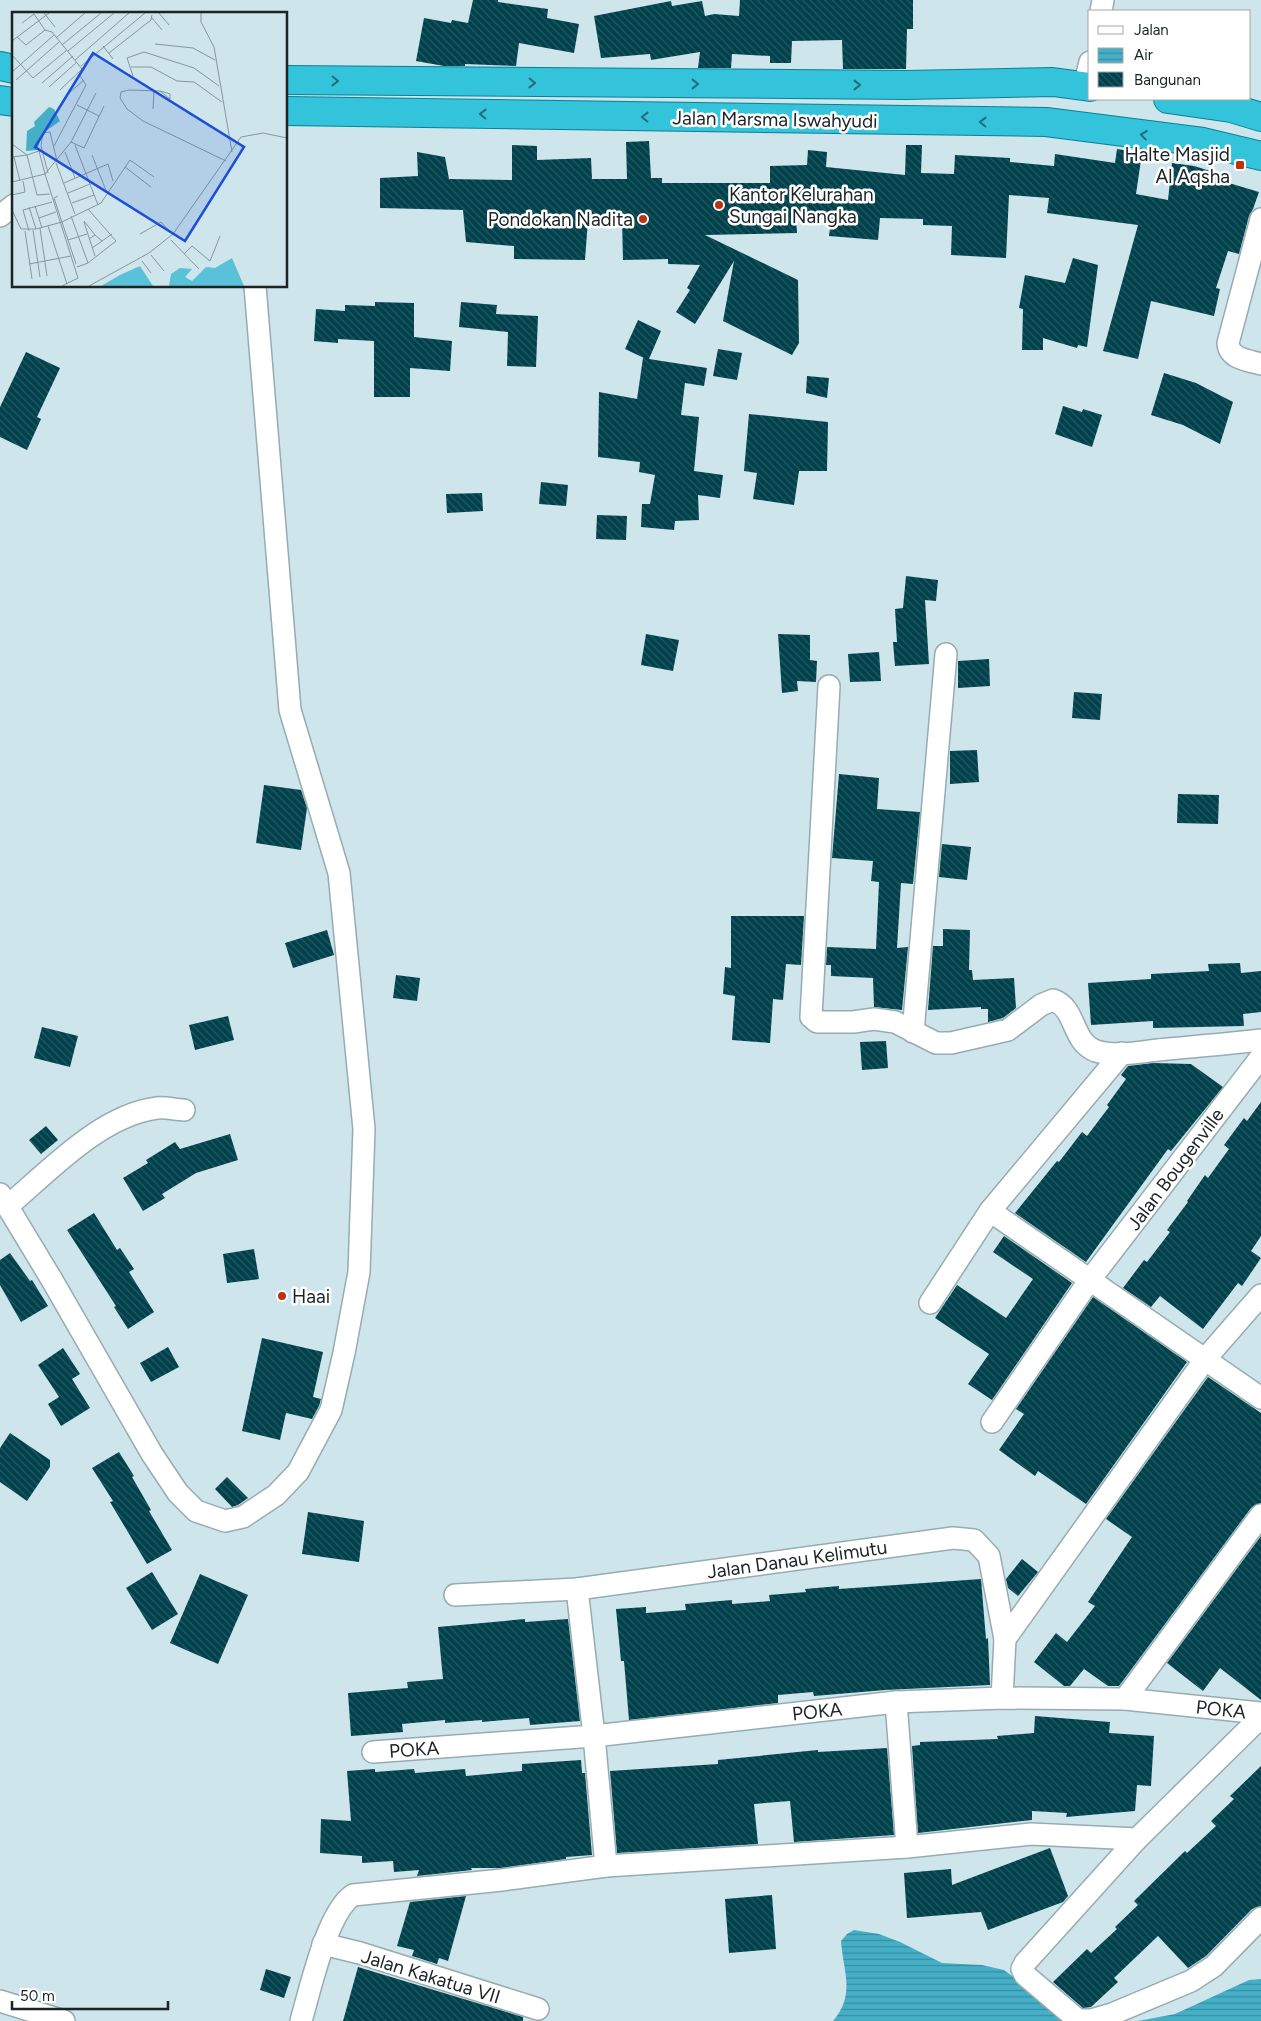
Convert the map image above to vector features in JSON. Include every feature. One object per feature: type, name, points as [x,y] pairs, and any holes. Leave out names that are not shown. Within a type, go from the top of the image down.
[{"type":"highway","name":"Jalan Marsma Iswahyudi","points":[[288,80],[887,85],[1053,82],[1088,78]]},
{"type":"highway","points":[[1175,100],[1230,108],[1261,117]]},
{"type":"highway","name":"Jalan Marsma Iswahyudi","points":[[288,111],[1046,122],[1203,142],[1261,156]]},
{"type":"street","points":[[0,216],[12,207]]},
{"type":"street","points":[[1261,218],[1228,343],[1228,350],[1233,356],[1261,364]]},
{"type":"street","points":[[184,1110],[158,1108],[133,1114],[111,1123],[4,1200],[152,1454],[178,1493],[196,1512],[225,1521],[243,1517],[276,1495],[298,1472],[330,1410],[342,1362],[359,1272],[364,1129],[339,874],[290,710],[255,288]]},
{"type":"street","points":[[913,1032],[946,654]]},
{"type":"street","points":[[829,686],[811,1016],[817,1022],[853,1022],[874,1018],[894,1022],[936,1042],[951,1042],[1008,1030],[1041,1005],[1053,1000],[1069,1012],[1077,1034],[1086,1045],[1097,1051],[1122,1053],[1261,1040]]},
{"type":"street","points":[[930,1303],[990,1211],[1122,1053]]},
{"type":"street","name":"Jalan Bougenville","points":[[992,1422],[1090,1281],[1261,1057]]},
{"type":"street","points":[[990,1211],[1090,1281],[1206,1358],[1261,1398]]},
{"type":"street","points":[[1005,1639],[1206,1358],[1261,1295]]},
{"type":"street","points":[[1124,1699],[1261,1515]]},
{"type":"street","name":"Jalan Danau Kelimutu","points":[[455,1595],[577,1589],[953,1538],[974,1540],[989,1556],[1005,1639],[1002,1698]]},
{"type":"street","points":[[577,1589],[594,1736],[606,1866]]},
{"type":"street","name":"POKA","points":[[373,1752],[594,1736],[896,1702],[1002,1698],[1124,1699],[1261,1715]]},
{"type":"street","points":[[896,1702],[907,1847]]},
{"type":"street","points":[[1261,1715],[1136,1839],[1022,1968],[1025,1975],[1078,2020],[1091,2020],[1112,2014],[1191,1981],[1214,1966],[1261,1918]]},
{"type":"street","points":[[300,2021],[323,1944],[344,1901],[353,1896],[502,1880],[606,1866],[907,1847],[1031,1834],[1136,1839]]},
{"type":"street","name":"Jalan Kakatua VII","points":[[323,1944],[360,1953],[538,2009]]},
{"type":"street","points":[[0,2001],[64,2021]]},
{"type":"water","points":[[854,1930],[879,1934],[900,1942],[942,1963],[982,1965],[1004,1970],[1072,2021],[833,2021],[840,2011],[846,1992],[841,1941]]},
{"type":"water","points":[[1261,1979],[1261,2021],[1138,2021],[1175,2014],[1249,1980]]},
{"type":"building","points":[[473,0],[498,0],[498,2],[548,9],[547,18],[579,24],[574,53],[519,43],[516,66],[465,64],[465,66],[444,66],[416,61],[424,18],[451,23],[452,20],[468,23]]},
{"type":"building","points":[[740,0],[913,0],[913,29],[907,29],[906,69],[843,69],[842,40],[792,41],[791,63],[770,63],[770,56],[732,54],[731,68],[698,68],[700,52],[651,60],[650,54],[601,58],[594,16],[671,1],[672,6],[702,1],[705,16],[714,14],[739,16]]},
{"type":"building","points":[[649,141],[651,178],[662,178],[662,183],[770,183],[770,166],[807,165],[808,150],[827,152],[826,167],[905,175],[906,145],[922,145],[921,173],[954,174],[955,155],[1010,158],[1010,162],[1054,166],[1055,154],[1115,163],[1117,149],[1142,153],[1136,194],[1168,200],[1172,163],[1194,166],[1220,174],[1219,180],[1259,192],[1249,216],[1239,254],[1228,251],[1216,288],[1220,289],[1214,316],[1151,301],[1138,359],[1103,351],[1138,225],[1047,213],[1049,198],[1009,195],[1006,258],[951,255],[952,226],[923,225],[923,219],[880,218],[878,240],[829,236],[831,221],[796,218],[797,233],[705,235],[798,280],[799,343],[792,355],[723,321],[734,261],[695,324],[676,312],[690,290],[687,288],[700,265],[668,264],[668,259],[623,260],[622,219],[588,220],[585,260],[514,259],[514,246],[466,242],[463,210],[380,208],[380,178],[418,176],[417,152],[445,157],[449,179],[512,180],[512,145],[537,146],[537,160],[591,158],[592,179],[627,179],[626,142]]},
{"type":"building","points":[[1073,258],[1098,265],[1087,347],[1078,345],[1077,348],[1043,338],[1043,350],[1022,350],[1023,309],[1019,308],[1025,275],[1065,283]]},
{"type":"building","points":[[375,302],[414,303],[414,337],[452,341],[450,371],[410,368],[410,397],[374,397],[374,341],[338,339],[338,343],[314,341],[316,309],[345,311],[345,305],[375,306]]},
{"type":"building","points":[[461,302],[497,305],[496,314],[538,316],[536,367],[507,366],[508,332],[459,327]]},
{"type":"building","points":[[638,320],[661,331],[649,359],[707,368],[704,386],[685,383],[681,415],[699,417],[694,471],[723,475],[720,498],[698,495],[699,520],[675,521],[674,530],[641,527],[642,504],[650,504],[655,475],[639,472],[640,462],[598,457],[599,392],[637,399],[644,358],[625,349]]},
{"type":"building","points":[[718,349],[742,353],[737,380],[713,376]]},
{"type":"building","points":[[26,352],[60,368],[37,417],[41,419],[27,450],[0,437],[0,407]]},
{"type":"building","points":[[1164,373],[1196,383],[1233,402],[1220,444],[1183,425],[1151,415]]},
{"type":"building","points":[[807,376],[829,378],[827,398],[806,393]]},
{"type":"building","points":[[1063,406],[1082,412],[1083,409],[1102,415],[1092,447],[1055,434]]},
{"type":"building","points":[[749,414],[828,422],[827,471],[799,471],[794,505],[753,499],[757,473],[744,471]]},
{"type":"building","points":[[541,482],[568,485],[566,506],[539,504]]},
{"type":"building","points":[[482,493],[483,511],[447,513],[446,494]]},
{"type":"building","points":[[597,515],[627,516],[626,540],[596,539]]},
{"type":"building","points":[[906,576],[938,580],[936,601],[925,600],[929,664],[895,666],[893,642],[897,642],[895,609],[903,608]]},
{"type":"building","points":[[646,634],[679,640],[673,671],[641,665]]},
{"type":"building","points":[[778,634],[810,635],[810,660],[817,661],[816,682],[797,681],[798,691],[782,693]]},
{"type":"building","points":[[879,652],[881,681],[850,682],[848,654]]},
{"type":"building","points":[[989,659],[990,686],[958,688],[958,661]]},
{"type":"building","points":[[1074,692],[1102,694],[1100,720],[1072,718]]},
{"type":"building","points":[[977,750],[979,782],[950,784],[950,751]]},
{"type":"building","points":[[839,774],[879,778],[877,809],[920,812],[913,884],[901,883],[897,948],[908,947],[902,1010],[874,1007],[873,978],[831,976],[831,965],[826,965],[827,947],[876,949],[879,882],[871,881],[873,861],[832,858]]},
{"type":"building","points":[[264,785],[301,790],[307,808],[301,850],[256,843]]},
{"type":"building","points":[[1178,794],[1219,795],[1218,824],[1177,823]]},
{"type":"building","points":[[942,844],[971,847],[967,880],[939,877]]},
{"type":"building","points":[[731,916],[804,916],[801,965],[786,964],[783,1000],[773,999],[770,1043],[732,1040],[735,996],[723,994],[725,967],[731,968]]},
{"type":"building","points":[[943,929],[970,930],[969,970],[972,970],[973,980],[1014,978],[1016,1008],[1003,1018],[988,1022],[988,1009],[981,1009],[981,1007],[928,1010],[933,946],[943,946]]},
{"type":"building","points":[[327,930],[334,955],[293,968],[285,943]]},
{"type":"building","points":[[1240,963],[1241,973],[1261,971],[1261,1012],[1243,1014],[1244,1026],[1153,1028],[1153,1021],[1091,1025],[1088,983],[1151,979],[1151,974],[1209,971],[1208,964]]},
{"type":"building","points":[[396,975],[420,978],[417,1001],[393,998]]},
{"type":"building","points":[[228,1016],[234,1040],[195,1050],[189,1025]]},
{"type":"building","points":[[42,1027],[78,1036],[70,1067],[34,1058]]},
{"type":"building","points":[[886,1041],[888,1068],[862,1070],[860,1042]]},
{"type":"building","points":[[1153,1063],[1191,1064],[1223,1087],[1171,1151],[1168,1149],[1086,1262],[1015,1213],[1082,1132],[1087,1136],[1109,1107],[1107,1105],[1126,1079],[1121,1075],[1128,1066]]},
{"type":"building","points":[[1261,1102],[1261,1236],[1251,1251],[1261,1258],[1242,1286],[1238,1283],[1203,1329],[1160,1296],[1151,1307],[1123,1288],[1144,1260],[1147,1262],[1170,1232],[1167,1230],[1205,1175],[1208,1178],[1229,1149],[1224,1145],[1244,1118],[1247,1121]]},
{"type":"building","points":[[46,1126],[58,1140],[41,1154],[29,1140]]},
{"type":"building","points":[[230,1134],[238,1160],[196,1173],[162,1194],[165,1198],[143,1211],[123,1178],[148,1163],[146,1160],[175,1142],[180,1149]]},
{"type":"building","points":[[94,1213],[117,1250],[120,1248],[134,1269],[129,1272],[154,1312],[128,1329],[114,1307],[116,1306],[67,1230]]},
{"type":"building","points":[[1004,1236],[1072,1283],[992,1400],[968,1384],[989,1354],[935,1318],[957,1285],[1006,1318],[1033,1279],[993,1252]]},
{"type":"building","points":[[254,1249],[259,1279],[227,1283],[223,1254]]},
{"type":"building","points":[[10,1253],[30,1281],[32,1280],[48,1306],[21,1322],[0,1285],[0,1260]]},
{"type":"building","points":[[1093,1297],[1187,1362],[1086,1504],[1038,1471],[1035,1476],[999,1450],[1024,1414],[1016,1409]]},
{"type":"building","points":[[262,1338],[323,1352],[313,1397],[321,1399],[319,1406],[312,1419],[286,1413],[280,1440],[242,1431]]},
{"type":"building","points":[[168,1347],[179,1367],[151,1382],[140,1363]]},
{"type":"building","points":[[63,1348],[80,1374],[72,1379],[90,1408],[61,1426],[48,1404],[59,1397],[38,1365]]},
{"type":"building","points":[[1208,1377],[1261,1413],[1261,1503],[1251,1508],[1119,1686],[1108,1686],[1084,1669],[1070,1686],[1064,1686],[1034,1662],[1056,1633],[1067,1642],[1095,1606],[1088,1602],[1132,1537],[1106,1519]]},
{"type":"building","points":[[10,1433],[50,1460],[50,1467],[27,1501],[0,1482],[0,1448]]},
{"type":"building","points":[[119,1452],[134,1476],[132,1477],[151,1510],[149,1511],[172,1550],[147,1564],[110,1502],[113,1501],[92,1468]]},
{"type":"building","points":[[227,1477],[248,1498],[232,1507],[215,1489]]},
{"type":"building","points":[[308,1512],[364,1521],[359,1562],[302,1554]]},
{"type":"building","points":[[1261,1536],[1261,1700],[1220,1668],[1203,1691],[1167,1663]]},
{"type":"building","points":[[1022,1559],[1038,1572],[1018,1596],[1008,1588],[1006,1579]]},
{"type":"building","points":[[152,1572],[178,1614],[152,1630],[126,1588]]},
{"type":"building","points":[[200,1574],[248,1595],[218,1664],[170,1643]]},
{"type":"building","points":[[981,1579],[986,1639],[988,1638],[990,1685],[885,1690],[814,1696],[813,1692],[778,1695],[778,1703],[629,1720],[624,1661],[621,1661],[616,1609],[646,1607],[646,1613],[686,1610],[685,1604],[732,1600],[732,1604],[770,1601],[769,1595],[806,1592],[805,1589],[839,1586],[839,1589]]},
{"type":"building","points":[[525,1619],[525,1622],[568,1619],[580,1721],[530,1725],[529,1718],[445,1723],[445,1720],[402,1724],[403,1732],[351,1736],[348,1693],[408,1688],[407,1682],[443,1679],[438,1627]]},
{"type":"building","points":[[1035,1716],[1110,1722],[1109,1733],[1154,1736],[1151,1786],[1137,1785],[1135,1811],[1066,1817],[1067,1813],[1032,1811],[1032,1820],[918,1833],[912,1746],[920,1745],[920,1742],[998,1739],[997,1736],[1034,1733]]},
{"type":"building","points":[[887,1748],[894,1835],[794,1842],[790,1801],[754,1804],[758,1844],[617,1853],[610,1771],[718,1764],[718,1760],[818,1750],[818,1752]]},
{"type":"building","points":[[581,1760],[582,1773],[585,1773],[592,1855],[566,1857],[566,1859],[501,1868],[471,1868],[472,1870],[417,1876],[419,1870],[394,1872],[393,1861],[362,1863],[362,1856],[320,1853],[321,1819],[351,1821],[347,1771],[375,1769],[375,1772],[414,1769],[415,1773],[465,1769],[466,1776],[522,1771],[522,1764]]},
{"type":"building","points":[[1261,1766],[1261,1906],[1252,1909],[1206,1956],[1188,1968],[1158,1936],[1114,1978],[1118,1982],[1091,2007],[1083,2008],[1053,1982],[1087,1949],[1091,1953],[1117,1929],[1115,1927],[1138,1905],[1134,1901],[1185,1851],[1187,1853],[1216,1826],[1211,1821],[1234,1799],[1230,1796]]},
{"type":"building","points":[[1050,1848],[1068,1896],[1063,1902],[988,1930],[981,1912],[907,1918],[904,1873],[951,1869],[952,1885]]},
{"type":"building","points":[[772,1895],[776,1949],[729,1953],[725,1899]]},
{"type":"building","points":[[466,1896],[448,1961],[439,1958],[437,1964],[412,1956],[414,1950],[397,1946],[410,1902]]},
{"type":"building","points":[[358,1967],[523,2017],[523,2021],[343,2021]]},
{"type":"building","points":[[266,1969],[291,1977],[284,1998],[260,1990]]},
{"type":"place","name":"Halte Masjid Al Aqsha","points":[[1240,165]]},
{"type":"place","name":"Kantor Kelurahan Sungai Nangka","points":[[719,205]]},
{"type":"place","name":"Pondokan Nadita","points":[[643,219]]},
{"type":"place","name":"Haai","points":[[282,1296]]}]
